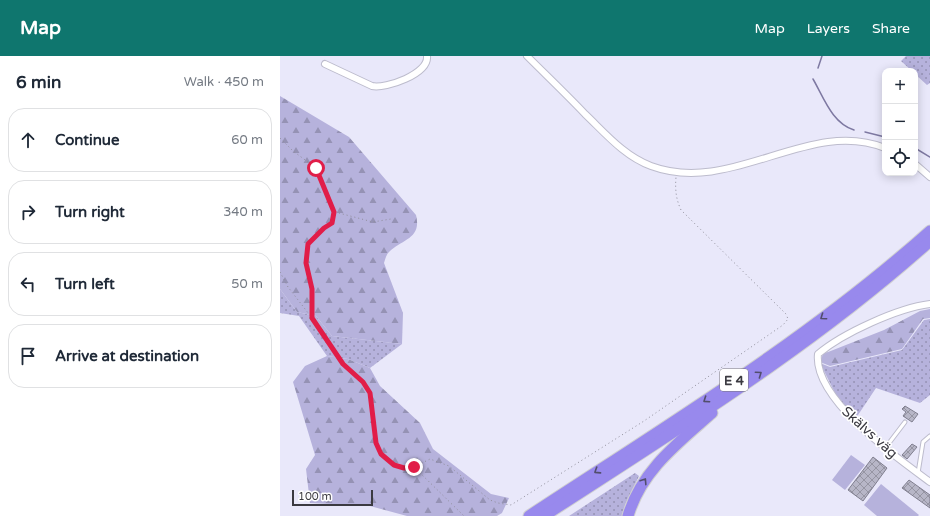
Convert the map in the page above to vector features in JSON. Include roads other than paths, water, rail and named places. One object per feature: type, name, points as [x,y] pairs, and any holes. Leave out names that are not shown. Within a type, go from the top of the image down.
[{"type":"highway","name":"E 4","points":[[529,516],[769,357],[840,305],[930,231]]},
{"type":"highway","name":"E 4","points":[[544,516],[742,386],[846,311],[930,241]]},
{"type":"highway","points":[[628,516],[636,494],[656,465],[686,435],[742,386]]},
{"type":"street","points":[[325,64],[372,86],[379,87],[418,73],[426,62],[427,56]]},
{"type":"street","points":[[527,56],[618,146],[651,166],[677,173],[704,173],[720,171],[832,141],[858,142],[882,147]]},
{"type":"street","points":[[918,167],[930,177]]},
{"type":"street","name":"Skälvs väg","points":[[930,304],[916,306],[876,321],[829,345],[818,354],[817,362],[826,386],[836,401],[855,422],[918,474],[930,482]]},
{"type":"lane","points":[[886,447],[906,422]]},
{"type":"lane","points":[[918,474],[923,442],[930,436]]},
{"type":"waterway","points":[[818,68],[822,56]]},
{"type":"waterway","points":[[813,79],[834,116],[846,127],[854,130]]},
{"type":"waterway","points":[[865,132],[882,136]]},
{"type":"waterway","points":[[918,150],[930,157]]}]
